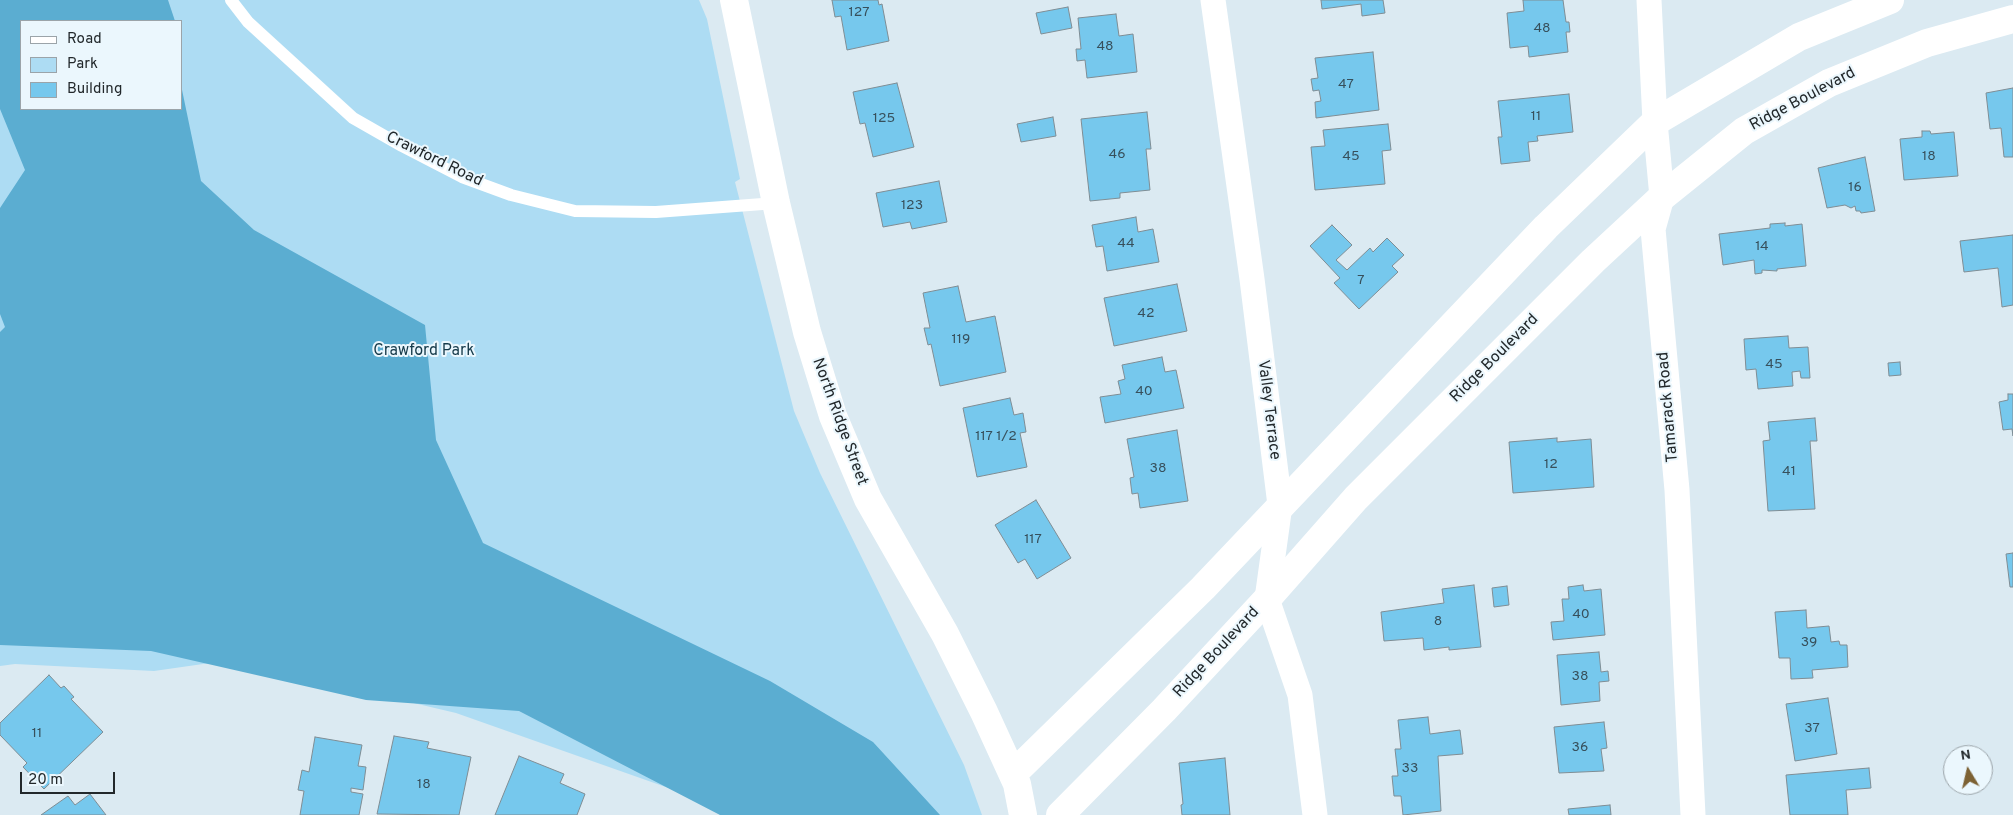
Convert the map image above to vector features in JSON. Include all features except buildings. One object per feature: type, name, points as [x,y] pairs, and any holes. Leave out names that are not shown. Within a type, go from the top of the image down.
[{"type":"street","name":"North Ridge Street","points":[[734,0],[776,203],[807,332],[836,424],[868,499],[945,634],[1012,774],[1023,815]]},
{"type":"street","name":"Valley Terrace","points":[[1213,0],[1252,279],[1280,505],[1267,599],[1300,695],[1315,815]]},
{"type":"street","name":"Tamarack Road","points":[[1649,0],[1655,122],[1662,197],[1653,229],[1677,490],[1686,722],[1692,815]]},
{"type":"street","points":[[1012,774],[1203,588],[1546,227],[1655,122],[1799,37],[1890,0]]},
{"type":"street","name":"Ridge Boulevard","points":[[1060,815],[1164,710],[1267,599],[1356,498],[1587,268],[1662,197],[1744,131],[1829,83],[1927,43],[2013,19]]},
{"type":"lane","name":"Crawford Road","points":[[231,0],[248,22],[353,118],[462,177],[512,195],[575,211],[656,212],[776,203]]},
{"type":"green space","name":"Crawford Park","points":[[0,0],[699,0],[707,19],[740,179],[735,182],[794,411],[820,473],[964,765],[982,815],[745,815],[456,713],[231,660],[154,671],[15,664],[0,666]]},
{"type":"green space","points":[[0,0],[168,0],[175,20],[20,20],[20,110],[182,110],[182,90],[201,181],[254,230],[425,325],[436,440],[483,543],[770,681],[873,742],[940,815],[720,815],[519,711],[366,700],[151,651],[0,645],[0,332],[5,327],[0,314],[0,208],[25,170],[0,109]]}]
